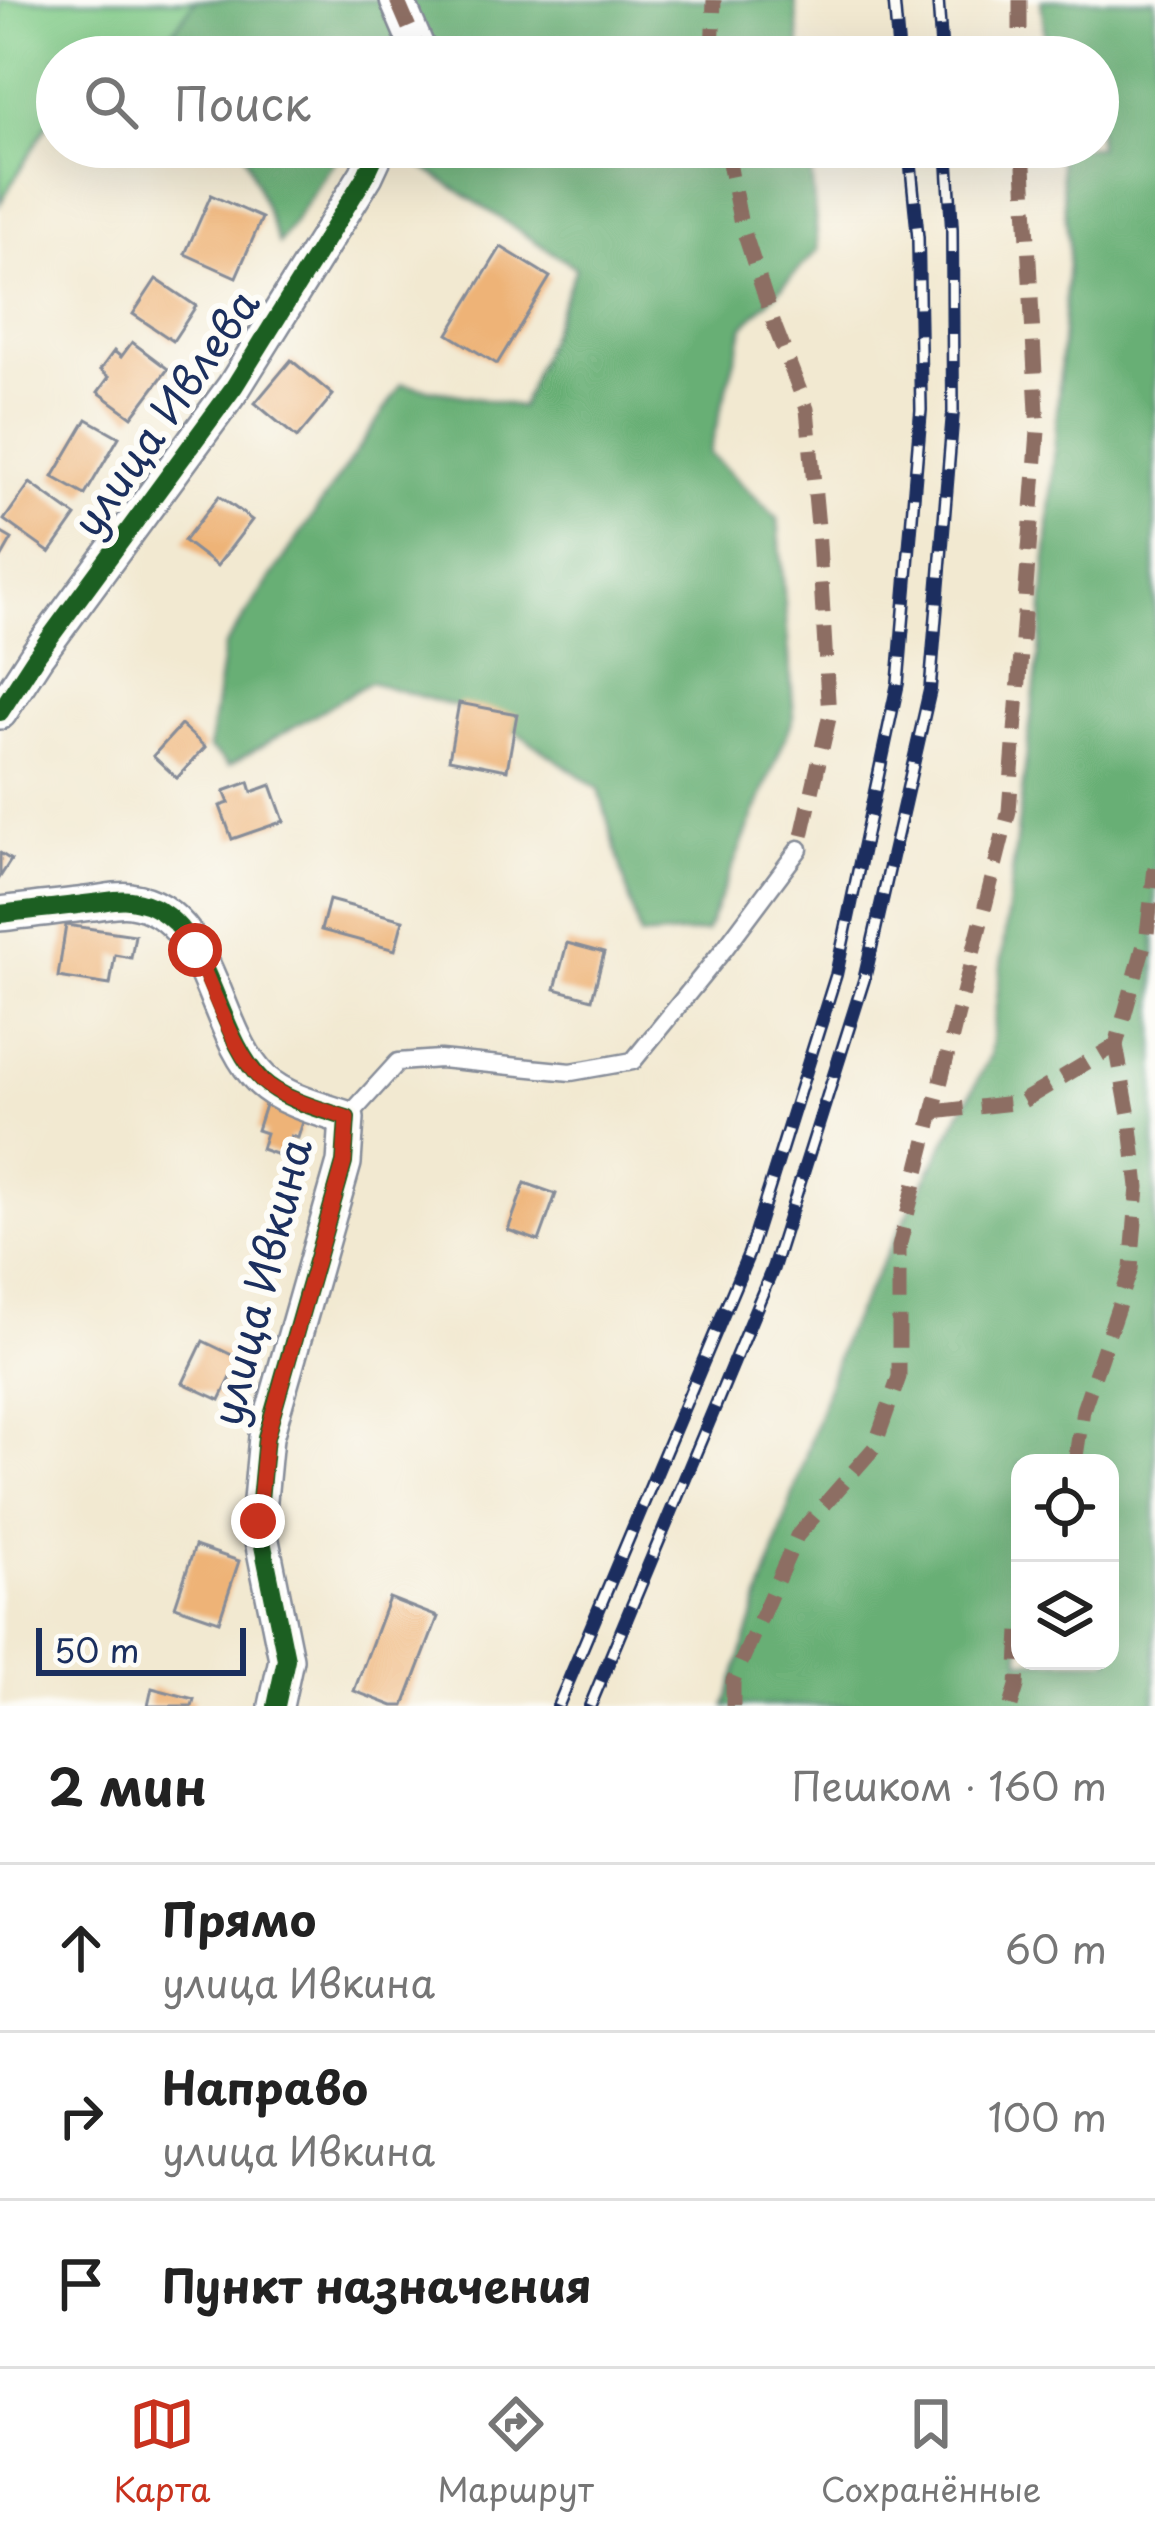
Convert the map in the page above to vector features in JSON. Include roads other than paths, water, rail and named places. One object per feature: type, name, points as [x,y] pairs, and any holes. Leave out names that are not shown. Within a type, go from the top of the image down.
[{"type":"street","points":[[397,0],[412,36]]},
{"type":"street","name":"улица Ивлева","points":[[0,712],[234,388],[370,168]]},
{"type":"street","name":"улица Ивкина","points":[[0,914],[127,899],[149,905],[173,920],[195,950],[250,1067],[266,1085],[347,1118],[344,1163],[266,1438],[258,1521],[286,1659],[276,1706]]},
{"type":"lane","points":[[347,1118],[398,1062],[440,1059],[571,1072],[633,1061],[799,849]]},
{"type":"railway","points":[[894,0],[897,36]]},
{"type":"railway","points":[[938,0],[941,36]]},
{"type":"railway","points":[[558,1706],[749,1253],[836,975],[898,683],[921,410],[918,238],[911,168]]},
{"type":"railway","points":[[590,1706],[773,1268],[864,980],[930,690],[953,412],[948,168]]}]
